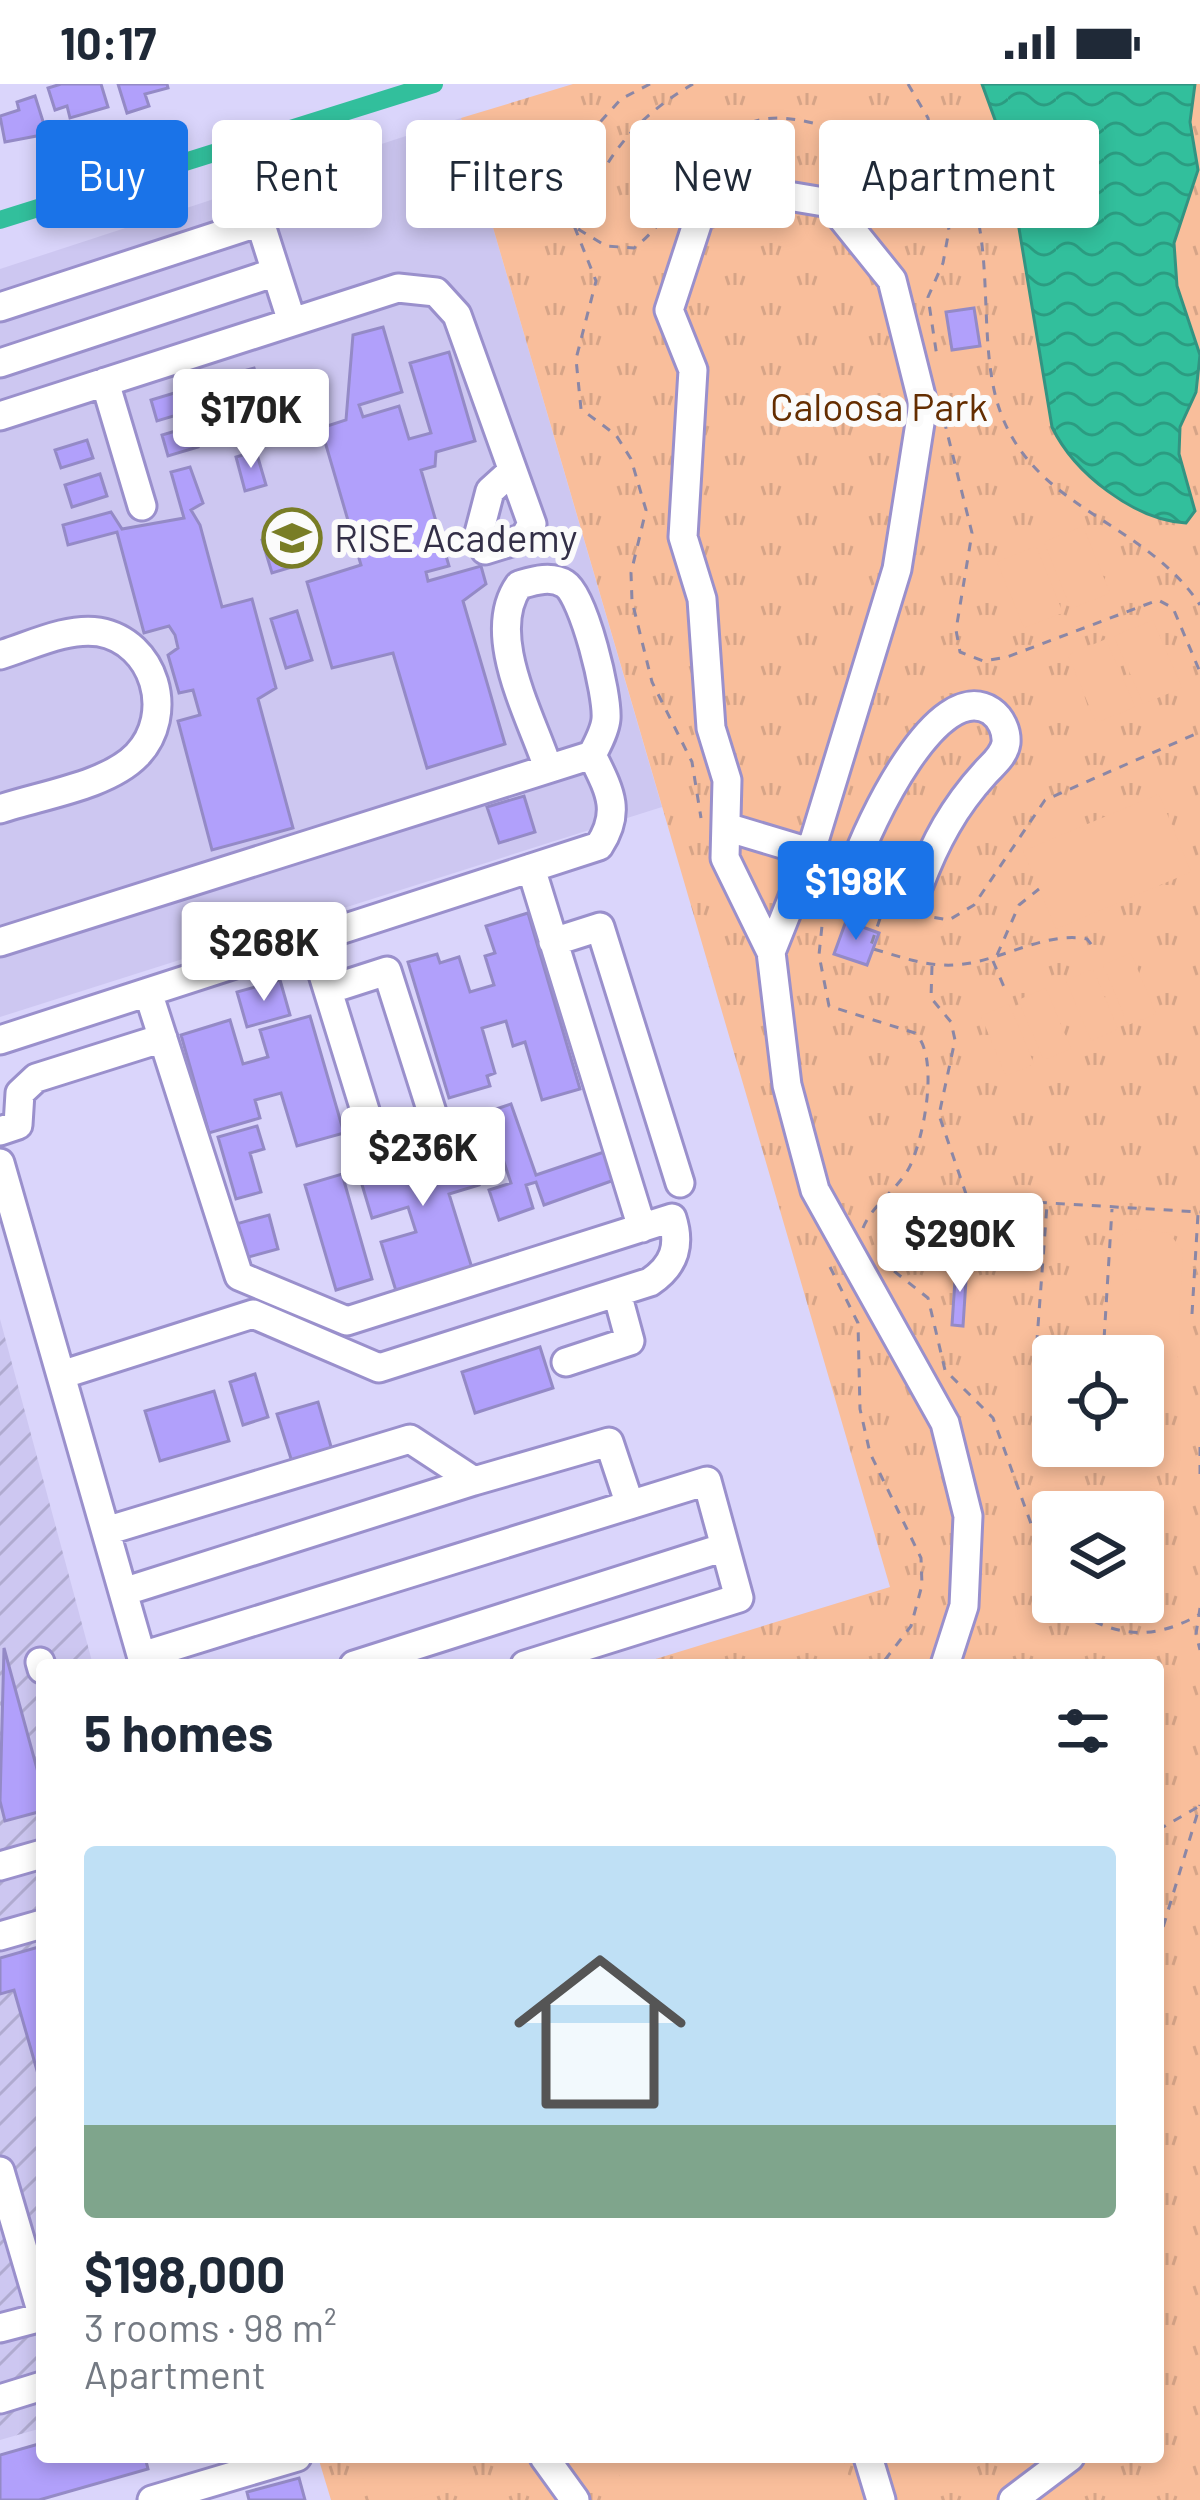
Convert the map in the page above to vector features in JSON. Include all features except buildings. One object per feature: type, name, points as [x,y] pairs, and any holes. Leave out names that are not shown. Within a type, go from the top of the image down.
[{"type":"street","points":[[771,952],[810,854],[897,569],[923,404],[892,280],[830,203],[776,194],[700,215],[669,310],[693,370],[683,537],[702,599],[711,728],[727,780],[715,830],[771,952],[787,1085],[814,1190],[945,1424],[968,1516],[964,1606],[947,1659]]},
{"type":"street","points":[[0,307],[260,222],[292,322]]},
{"type":"street","points":[[0,363],[276,272]]},
{"type":"street","points":[[0,416],[398,288],[436,292],[457,314],[511,472]]},
{"type":"street","points":[[105,382],[142,506]]},
{"type":"street","points":[[0,1040],[599,846],[611,828],[615,803],[592,755],[606,720],[588,632],[574,591],[560,580],[518,584],[505,604],[504,632],[548,768]]},
{"type":"street","points":[[0,655],[75,632],[98,632],[138,653],[158,695],[149,739],[135,758],[116,770],[0,809]]},
{"type":"street","points":[[715,830],[919,885],[958,802],[1004,752],[1005,730],[993,712],[973,706],[952,712],[910,756],[870,819],[855,865]]},
{"type":"street","points":[[0,942],[592,755]]},
{"type":"street","points":[[530,868],[642,1228]]},
{"type":"street","points":[[554,942],[600,927],[680,1183]]},
{"type":"street","points":[[312,939],[376,1146],[436,1125],[387,971],[328,989]]},
{"type":"street","points":[[61,1375],[254,1314],[379,1368],[650,1282],[672,1262],[677,1232],[672,1218],[346,1322],[239,1276],[148,992]]},
{"type":"street","points":[[0,1131],[18,1125],[20,1093],[36,1078],[163,1039]]},
{"type":"street","points":[[0,1163],[142,1659]]},
{"type":"street","points":[[566,1362],[630,1341],[617,1292]]},
{"type":"street","points":[[106,1531],[410,1439],[474,1481]]},
{"type":"street","points":[[123,1592],[609,1442],[630,1504]]},
{"type":"street","points":[[149,1659],[707,1481],[739,1598],[543,1659]]},
{"type":"street","points":[[373,1659],[725,1547]]},
{"type":"street","points":[[0,1866],[36,1856]]},
{"type":"street","points":[[0,1936],[36,1926]]},
{"type":"street","points":[[0,2170],[36,2295]]},
{"type":"street","points":[[0,2329],[36,2318]]},
{"type":"street","points":[[0,2399],[36,2388]]},
{"type":"street","points":[[152,2500],[212,2491],[282,2463]]},
{"type":"street","points":[[548,2463],[575,2500]]},
{"type":"street","points":[[870,2463],[880,2500]]},
{"type":"street","points":[[1013,2500],[1062,2463]]},
{"type":"path","points":[[578,229],[571,218],[574,151],[621,99],[638,86],[650,84]]},
{"type":"path","points":[[693,84],[640,118],[618,142],[578,229],[578,243],[596,281],[583,315],[575,384],[581,409],[616,435],[631,458],[646,510],[631,573],[632,601],[652,682],[692,762],[715,830]]},
{"type":"path","points":[[908,84],[928,118],[949,230],[943,263],[928,297],[938,370]]},
{"type":"path","points":[[944,417],[972,533],[956,630],[960,652],[983,661],[1007,658],[1158,600],[1173,608],[1200,672]]},
{"type":"path","points":[[861,1235],[865,1221],[908,1171],[917,1149],[926,1042],[915,1033],[829,1006],[821,977],[824,906],[831,900],[949,920],[974,905],[1045,800],[1200,732]]},
{"type":"path","points":[[895,877],[870,947],[932,966],[992,958],[1068,938],[1087,939],[1095,949]]},
{"type":"path","points":[[992,958],[1005,946],[1019,905],[1039,889]]},
{"type":"path","points":[[992,958],[1004,987]]},
{"type":"path","points":[[932,966],[931,998],[954,1032],[939,1115],[962,1176],[956,1274]]},
{"type":"path","points":[[964,1198],[1199,1212],[1192,1314]]},
{"type":"path","points":[[1038,1335],[1048,1203]]},
{"type":"path","points":[[1104,1335],[1112,1207]]},
{"type":"path","points":[[868,1250],[928,1298],[937,1321],[939,1357],[963,1389],[983,1403],[1002,1437],[1032,1524]]},
{"type":"path","points":[[830,1266],[858,1323],[860,1409],[870,1454],[921,1558],[922,1585],[911,1625],[886,1659]]},
{"type":"path","points":[[1200,1447],[1200,1475]]},
{"type":"path","points":[[1101,1623],[1134,1635],[1169,1630],[1200,1612]]},
{"type":"path","points":[[1200,1612],[1200,1650]]},
{"type":"path","points":[[1164,1827],[1200,1806]]},
{"type":"path","points":[[1164,1924],[1200,1806]]},
{"type":"shaded area","name":"RISE Academy","points":[[406,136],[406,228],[493,228],[662,807],[0,1017],[0,269],[125,228],[188,228],[188,207],[212,200],[212,228],[382,228],[382,144]]},
{"type":"shaded area","points":[[0,1319],[91,1659],[36,1659],[36,2430],[0,2440]]},
{"type":"green space","name":"Caloosa Park","points":[[573,84],[1200,84],[1200,2500],[331,2500],[320,2463],[1164,2463],[1164,1659],[656,1659],[890,1587],[493,228],[606,228],[606,120],[461,118]]},
{"type":"green space","points":[[1083,526],[1110,593],[1071,609],[1044,542]]},
{"type":"green space","points":[[1036,546],[1063,613],[1024,628],[997,562]]},
{"type":"green space","points":[[1153,620],[1182,688],[1143,704],[1114,636]]},
{"type":"green space","points":[[1106,639],[1135,707],[1096,723],[1068,655]]},
{"type":"green space","points":[[1159,794],[1191,872],[1056,929],[1023,851]]},
{"type":"green space","points":[[1131,953],[1156,1014],[1128,1025],[1103,965]]},
{"type":"green space","points":[[1093,969],[1118,1029],[1091,1041],[1066,980]]},
{"type":"green space","points":[[1046,988],[1071,1049],[1044,1060],[1018,1000]]},
{"type":"green space","points":[[1009,1004],[1034,1064],[1006,1076],[981,1016]]},
{"type":"green space","points":[[1134,1229],[1169,1233],[1183,1251],[1177,1364],[1164,1381],[1164,1335],[1107,1335],[1112,1251],[1119,1236]]},
{"type":"green space","points":[[359,2463],[468,2463],[473,2482],[407,2500],[369,2500]]},
{"type":"green space","points":[[603,2463],[845,2463],[855,2500],[653,2500]]},
{"type":"green space","points":[[889,2463],[984,2463],[964,2474],[898,2496]]},
{"type":"water","points":[[982,84],[1195,84],[1190,122],[1198,170],[1174,243],[1177,286],[1200,355],[1196,392],[1180,427],[1179,454],[1195,511],[1186,523],[1146,513],[1108,491],[1075,461],[1052,427],[1019,228],[1099,228],[1099,120],[995,120]]},
{"type":"waterway","points":[[0,220],[434,84]]},
{"type":"place","name":"RISE Academy","points":[[292,538]]}]
